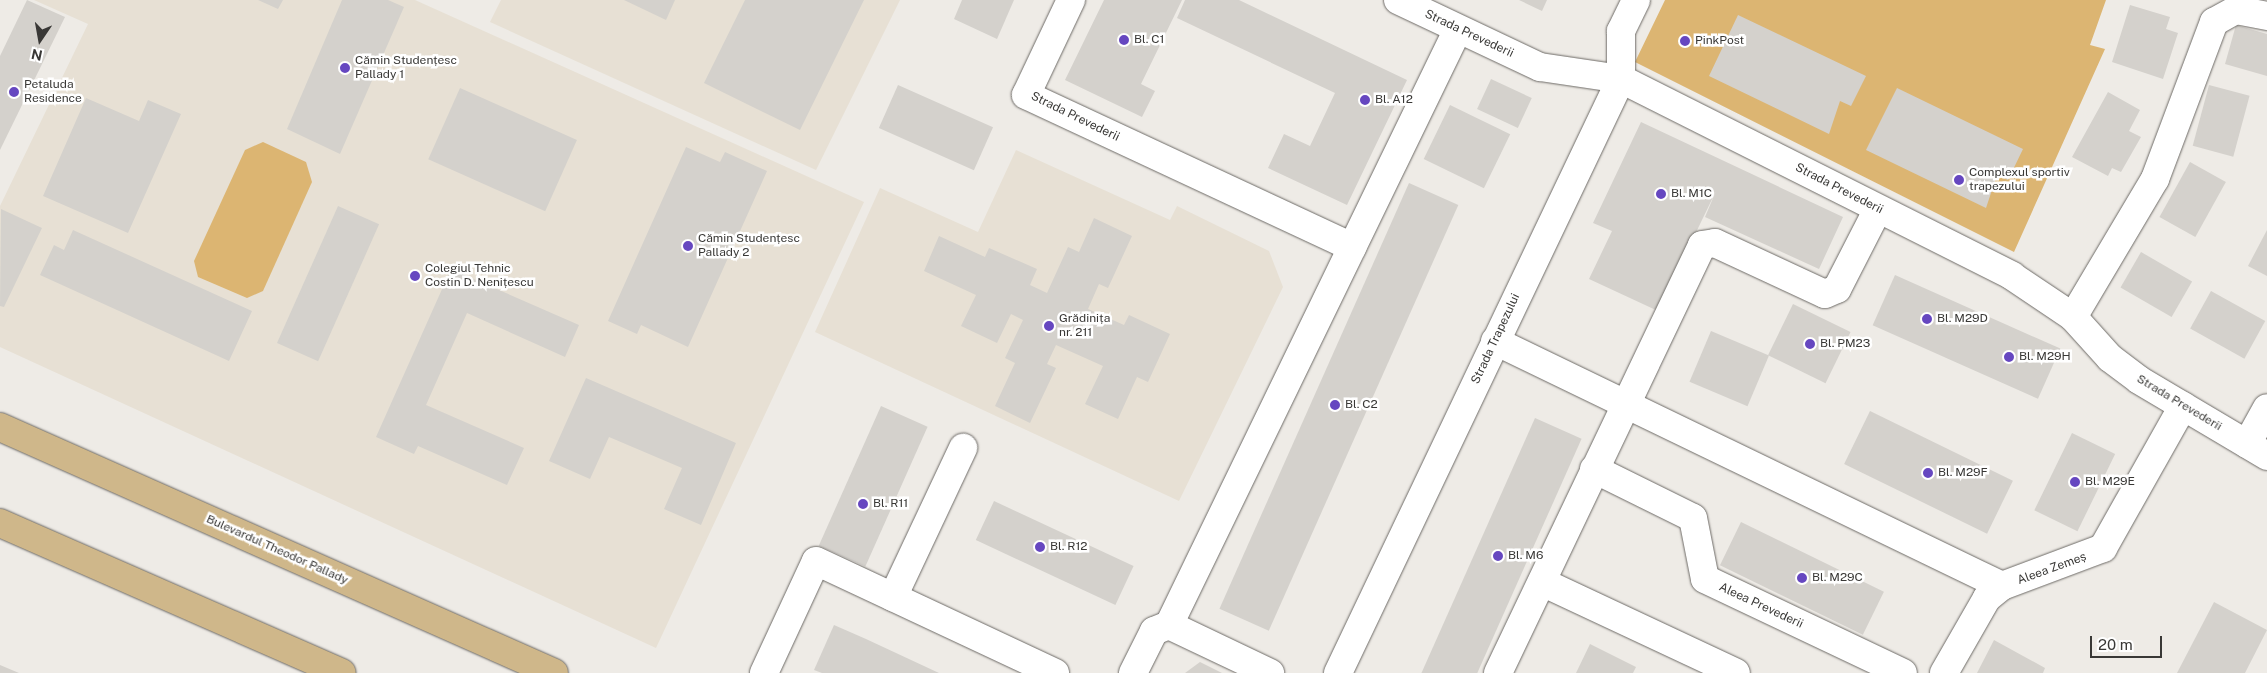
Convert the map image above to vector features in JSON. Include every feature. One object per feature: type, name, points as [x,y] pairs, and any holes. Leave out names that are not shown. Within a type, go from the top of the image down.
[{"type":"main road","name":"Bulevardul Theodor Pallady","points":[[0,427],[554,673]]},
{"type":"main road","points":[[0,523],[341,673]]},
{"type":"street","name":"Strada Prevederii","points":[[1071,0],[1026,95],[1352,247]]},
{"type":"street","name":"Strada Prevederii","points":[[1398,0],[1540,67],[1621,79],[2012,276],[2073,317],[2110,358],[2183,406],[2257,450],[2267,408]]},
{"type":"street","name":"Strada Trapezului","points":[[1338,673],[1621,79],[1621,31],[1636,0]]},
{"type":"street","points":[[2073,317],[2155,179],[2172,141],[2207,33],[2224,14],[2236,10],[2267,16]]},
{"type":"street","points":[[1133,673],[1154,631],[1169,625],[1458,29]]},
{"type":"street","points":[[1498,673],[1702,245],[1715,244],[1825,294],[1836,290],[1878,209]]},
{"type":"street","points":[[1496,341],[2002,586]]},
{"type":"street","name":"Aleea Zemeș","points":[[1944,673],[1977,610],[2002,586],[2103,548],[2183,406]]},
{"type":"street","points":[[892,597],[963,448]]},
{"type":"street","name":"Aleea Prevederii","points":[[1594,469],[1693,518],[1705,579],[1903,673]]},
{"type":"street","points":[[764,673],[816,561],[1055,673]]},
{"type":"street","points":[[1542,582],[1736,673]]},
{"type":"street","points":[[1169,625],[1270,673]]},
{"type":"shaded area","name":"Colegiul Tehnic Costin D. Nenițescu","points":[[34,0],[415,0],[864,202],[656,648],[0,347],[0,206],[88,24]]},
{"type":"shaded area","points":[[501,0],[900,0],[816,170],[490,22]]},
{"type":"shaded area","name":"Complexul sportiv trapezului","points":[[1665,0],[2106,0],[2090,45],[2105,49],[2014,252],[1635,62]]},
{"type":"shaded area","points":[[263,142],[306,162],[312,182],[263,291],[247,298],[198,277],[194,261],[245,150]]},
{"type":"shaded area","points":[[1016,150],[1170,220],[1177,206],[1269,251],[1283,287],[1179,501],[815,332],[880,188],[978,232]]},
{"type":"building","name":"Petaluda Residence","points":[[27,0],[65,17],[0,150],[0,56]]},
{"type":"building","points":[[258,0],[283,0],[278,9]]},
{"type":"building","name":"Cămin Studențesc Pallady 1","points":[[342,0],[388,0],[404,7],[340,154],[287,129]]},
{"type":"building","points":[[624,0],[675,0],[666,20]]},
{"type":"building","points":[[745,0],[864,0],[800,130],[704,83]]},
{"type":"building","points":[[962,0],[1014,0],[997,39],[954,19]]},
{"type":"building","name":"Bl. C1","points":[[1104,0],[1182,0],[1141,84],[1155,91],[1142,117],[1065,80]]},
{"type":"building","name":"Bl. A12","points":[[1185,0],[1239,0],[1407,80],[1347,205],[1268,168],[1284,134],[1310,146],[1335,93],[1177,18]]},
{"type":"building","points":[[1519,0],[1547,0],[1542,11]]},
{"type":"building","points":[[2130,5],[2170,17],[2166,29],[2178,33],[2163,79],[2112,62]]},
{"type":"building","points":[[1738,15],[1866,76],[1851,106],[1840,101],[1829,134],[1709,76]]},
{"type":"building","points":[[2236,25],[2267,34],[2267,76],[2225,64]]},
{"type":"building","points":[[1491,79],[1532,98],[1518,128],[1477,109]]},
{"type":"building","points":[[898,85],[993,127],[974,170],[879,128]]},
{"type":"building","points":[[2209,85],[2250,96],[2233,157],[2193,146]]},
{"type":"building","points":[[460,88],[577,140],[545,211],[428,159]]},
{"type":"building","points":[[1897,88],[2023,149],[2008,180],[1997,175],[1986,208],[1866,150]]},
{"type":"building","points":[[2108,92],[2140,110],[2129,131],[2141,137],[2121,172],[2112,168],[2108,176],[2072,157]]},
{"type":"building","points":[[86,98],[139,121],[148,100],[181,114],[128,233],[43,196]]},
{"type":"building","points":[[1450,105],[1510,134],[1484,188],[1424,159]]},
{"type":"building","name":"Bl. M1C","points":[[1641,122],[1843,217],[1819,269],[1705,217],[1716,191],[1658,311],[1589,279],[1612,231],[1593,223]]},
{"type":"building","name":"Cămin Studențesc Pallady 2","points":[[686,147],[720,162],[725,152],[767,171],[688,347],[641,325],[637,334],[608,321]]},
{"type":"building","points":[[2190,162],[2226,182],[2195,237],[2159,217]]},
{"type":"building","name":"Bl. C2","points":[[1409,183],[1458,205],[1269,631],[1219,609]]},
{"type":"building","points":[[338,206],[379,224],[318,361],[277,343]]},
{"type":"building","points":[[1,209],[42,228],[4,307],[0,306]]},
{"type":"building","points":[[1094,218],[1132,236],[1108,288],[1099,284],[1088,309],[1124,325],[1129,315],[1170,334],[1148,382],[1137,377],[1118,419],[1085,404],[1103,366],[1056,345],[1047,364],[1056,368],[1030,423],[995,406],[1015,363],[1005,358],[1023,320],[1011,314],[997,343],[961,326],[976,295],[924,271],[939,236],[985,257],[989,248],[1037,269],[1030,285],[1047,293],[1068,247],[1079,252]]},
{"type":"building","points":[[73,230],[252,311],[229,361],[40,275],[54,245],[64,250]]},
{"type":"building","points":[[2267,230],[2267,276],[2248,266]]},
{"type":"building","points":[[2141,252],[2192,282],[2172,317],[2120,288]]},
{"type":"building","points":[[451,269],[579,325],[565,357],[467,313],[426,405],[524,448],[507,485],[418,446],[414,454],[376,437]]},
{"type":"building","points":[[1895,275],[2060,349],[2038,399],[1873,325]]},
{"type":"building","points":[[2211,291],[2265,321],[2244,359],[2190,329]]},
{"type":"building","name":"Bl. PM23","points":[[1793,304],[1851,332],[1826,383],[1768,355]]},
{"type":"building","points":[[1711,331],[1769,356],[1748,406],[1690,382]]},
{"type":"building","points":[[586,378],[736,443],[701,525],[664,509],[682,468],[609,437],[590,479],[549,461]]},
{"type":"building","name":"Bl. R11","points":[[881,406],[928,427],[865,567],[819,546]]},
{"type":"building","name":"Bl. M29F","points":[[1870,411],[2013,481],[1987,534],[1844,464]]},
{"type":"building","name":"Bl. M6","points":[[1535,418],[1582,439],[1477,673],[1421,673]]},
{"type":"building","name":"Bl. M29E","points":[[2072,433],[2115,454],[2077,531],[2034,510]]},
{"type":"building","name":"Bl. R12","points":[[994,501],[1134,566],[1115,605],[976,540]]},
{"type":"building","name":"Bl. M29C","points":[[1741,522],[1884,592],[1863,635],[1720,565]]},
{"type":"building","points":[[2214,602],[2267,630],[2245,673],[2177,673]]},
{"type":"building","points":[[834,625],[939,673],[822,673],[814,670]]},
{"type":"building","points":[[1994,640],[2045,668],[2043,673],[1977,673]]},
{"type":"building","points":[[1590,644],[1636,667],[1633,673],[1576,673]]},
{"type":"building","points":[[1200,662],[1222,673],[1185,673]]},
{"type":"building","points":[[0,665],[19,673],[0,673]]},
{"type":"place","name":"Bl. C1","points":[[1124,40]]},
{"type":"place","name":"PinkPost","points":[[1685,41]]},
{"type":"place","name":"Cămin Studențesc Pallady 1","points":[[345,68]]},
{"type":"place","name":"Petaluda Residence","points":[[14,92]]},
{"type":"place","name":"Bl. A12","points":[[1365,100]]},
{"type":"place","name":"Complexul sportiv trapezului","points":[[1959,180]]},
{"type":"place","name":"Bl. M1C","points":[[1661,194]]},
{"type":"place","name":"Cămin Studențesc Pallady 2","points":[[688,246]]},
{"type":"place","name":"Colegiul Tehnic Costin D. Nenițescu","points":[[415,276]]},
{"type":"place","name":"Bl. M29D","points":[[1927,319]]},
{"type":"place","name":"Grădinița nr. 211","points":[[1049,326]]},
{"type":"place","name":"Bl. PM23","points":[[1810,344]]},
{"type":"place","name":"Bl. M29H","points":[[2009,357]]},
{"type":"place","name":"Bl. C2","points":[[1335,405]]},
{"type":"place","name":"Bl. M29F","points":[[1928,473]]},
{"type":"place","name":"Bl. M29E","points":[[2075,482]]},
{"type":"place","name":"Bl. R11","points":[[863,504]]},
{"type":"place","name":"Bl. R12","points":[[1040,547]]},
{"type":"place","name":"Bl. M6","points":[[1498,556]]},
{"type":"place","name":"Bl. M29C","points":[[1802,578]]}]
